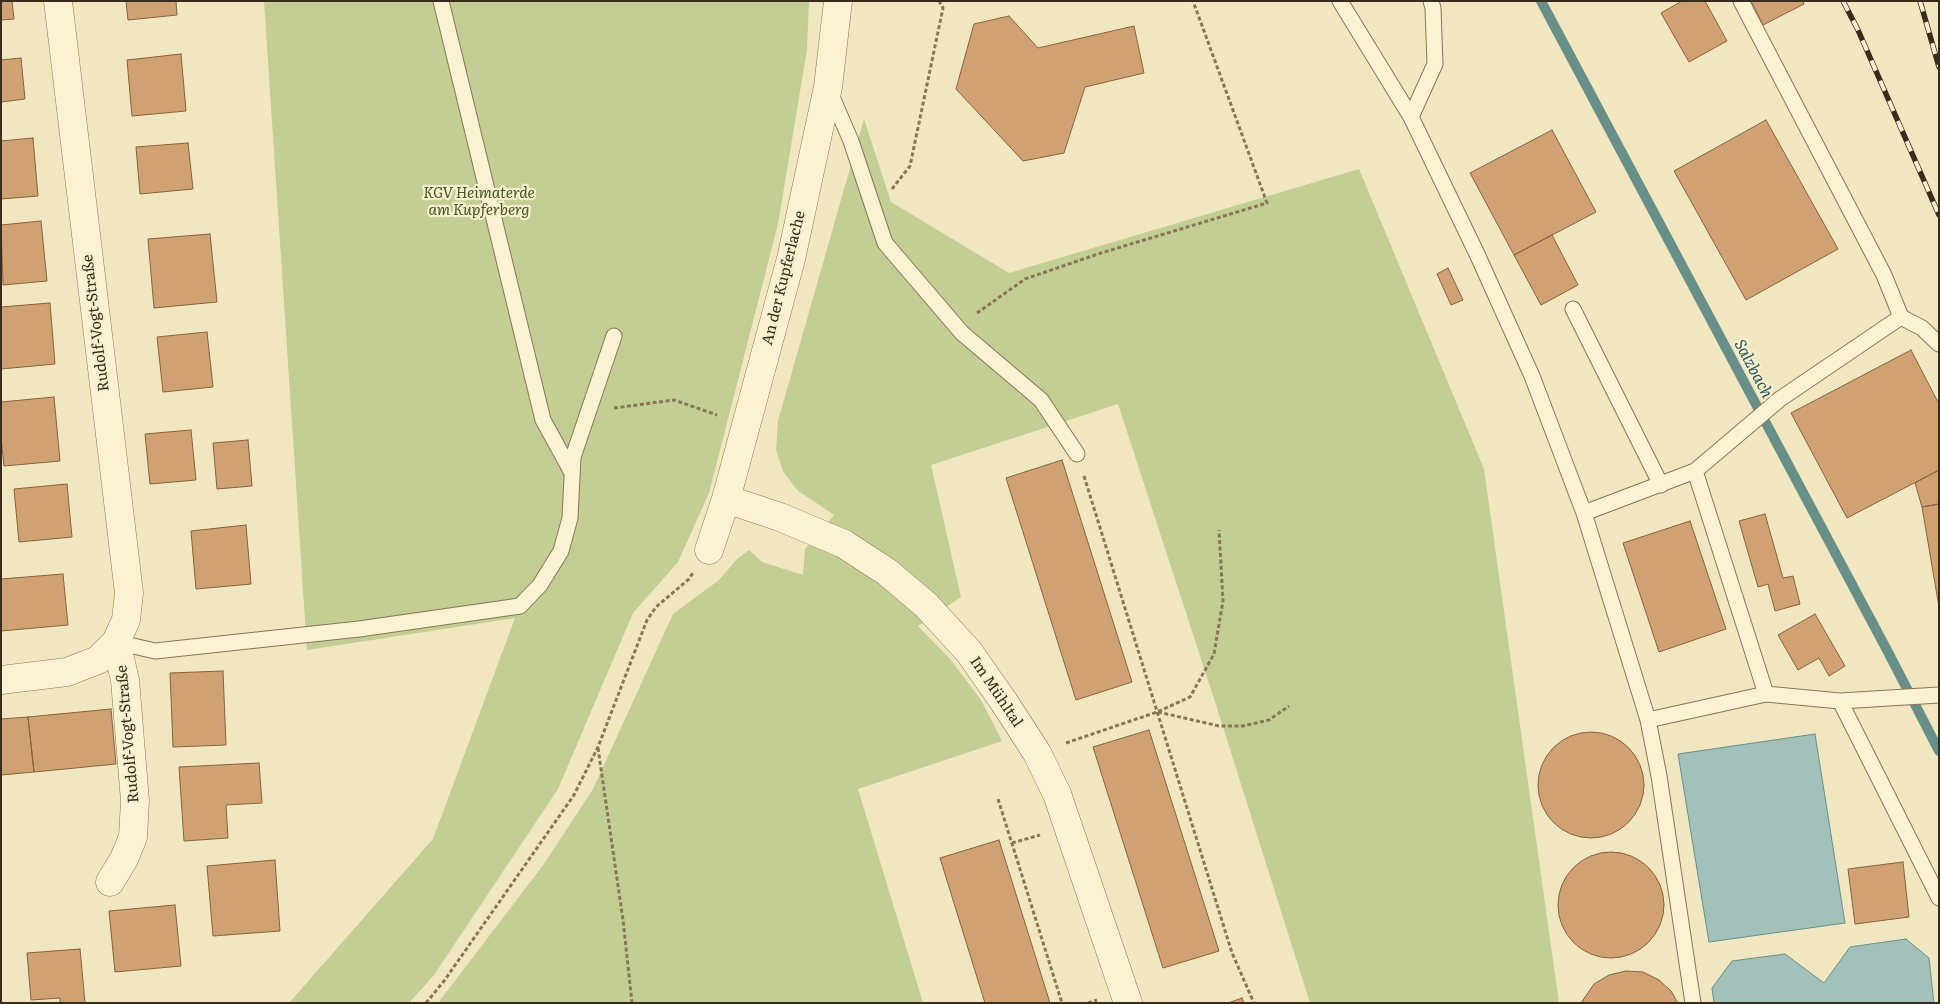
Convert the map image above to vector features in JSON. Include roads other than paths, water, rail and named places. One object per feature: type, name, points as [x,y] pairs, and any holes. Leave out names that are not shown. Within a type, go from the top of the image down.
[{"type":"street","name":"Rudolf-Vogt-Straße","points":[[1,680],[66,672],[98,660],[116,642],[126,620],[129,594],[58,1]]},
{"type":"street","name":"An der Kupferlache","points":[[709,550],[726,499],[791,260],[828,87],[838,1]]},
{"type":"street","name":"Im Mühltal","points":[[726,499],[780,517],[844,544],[887,572],[926,605],[969,652],[1037,753],[1057,794],[1128,1003]]},
{"type":"street","name":"Rudolf-Vogt-Straße","points":[[110,882],[124,859],[132,837],[135,801],[125,680],[116,642]]},
{"type":"lane","points":[[441,1],[543,420],[572,471]]},
{"type":"lane","points":[[1340,1],[1411,117],[1477,254],[1532,376],[1584,513],[1648,720],[1659,776],[1693,1003]]},
{"type":"lane","points":[[1411,117],[1435,64],[1433,8],[1431,1]]},
{"type":"lane","points":[[1741,1],[1884,275],[1901,317],[1922,328],[1939,344]]},
{"type":"lane","points":[[828,87],[851,141],[885,243],[962,334],[1041,400],[1077,454]]},
{"type":"lane","points":[[1573,309],[1661,485]]},
{"type":"lane","points":[[1584,513],[1695,471],[1780,399],[1901,317]]},
{"type":"lane","points":[[116,642],[155,651],[359,629],[520,606],[540,585],[561,551],[570,518],[573,457],[614,336]]},
{"type":"lane","points":[[1695,471],[1766,694]]},
{"type":"lane","points":[[1648,720],[1766,694],[1840,701],[1939,694]]},
{"type":"lane","points":[[1840,701],[1939,898]]},
{"type":"water","points":[[1815,734],[1845,923],[1709,942],[1678,754]]},
{"type":"water","points":[[1906,939],[1929,958],[1934,1003],[1714,1003],[1712,988],[1732,961],[1785,954],[1824,983],[1850,947]]},
{"type":"waterway","name":"Salzbach","points":[[1541,1],[1939,751]]},
{"type":"railway","points":[[1843,1],[1858,30],[1939,215]]},
{"type":"railway","points":[[1920,1],[1939,67]]},
{"type":"park label","name":"KGV Heimaterde am Kupferberg","points":[[479,202]]}]
